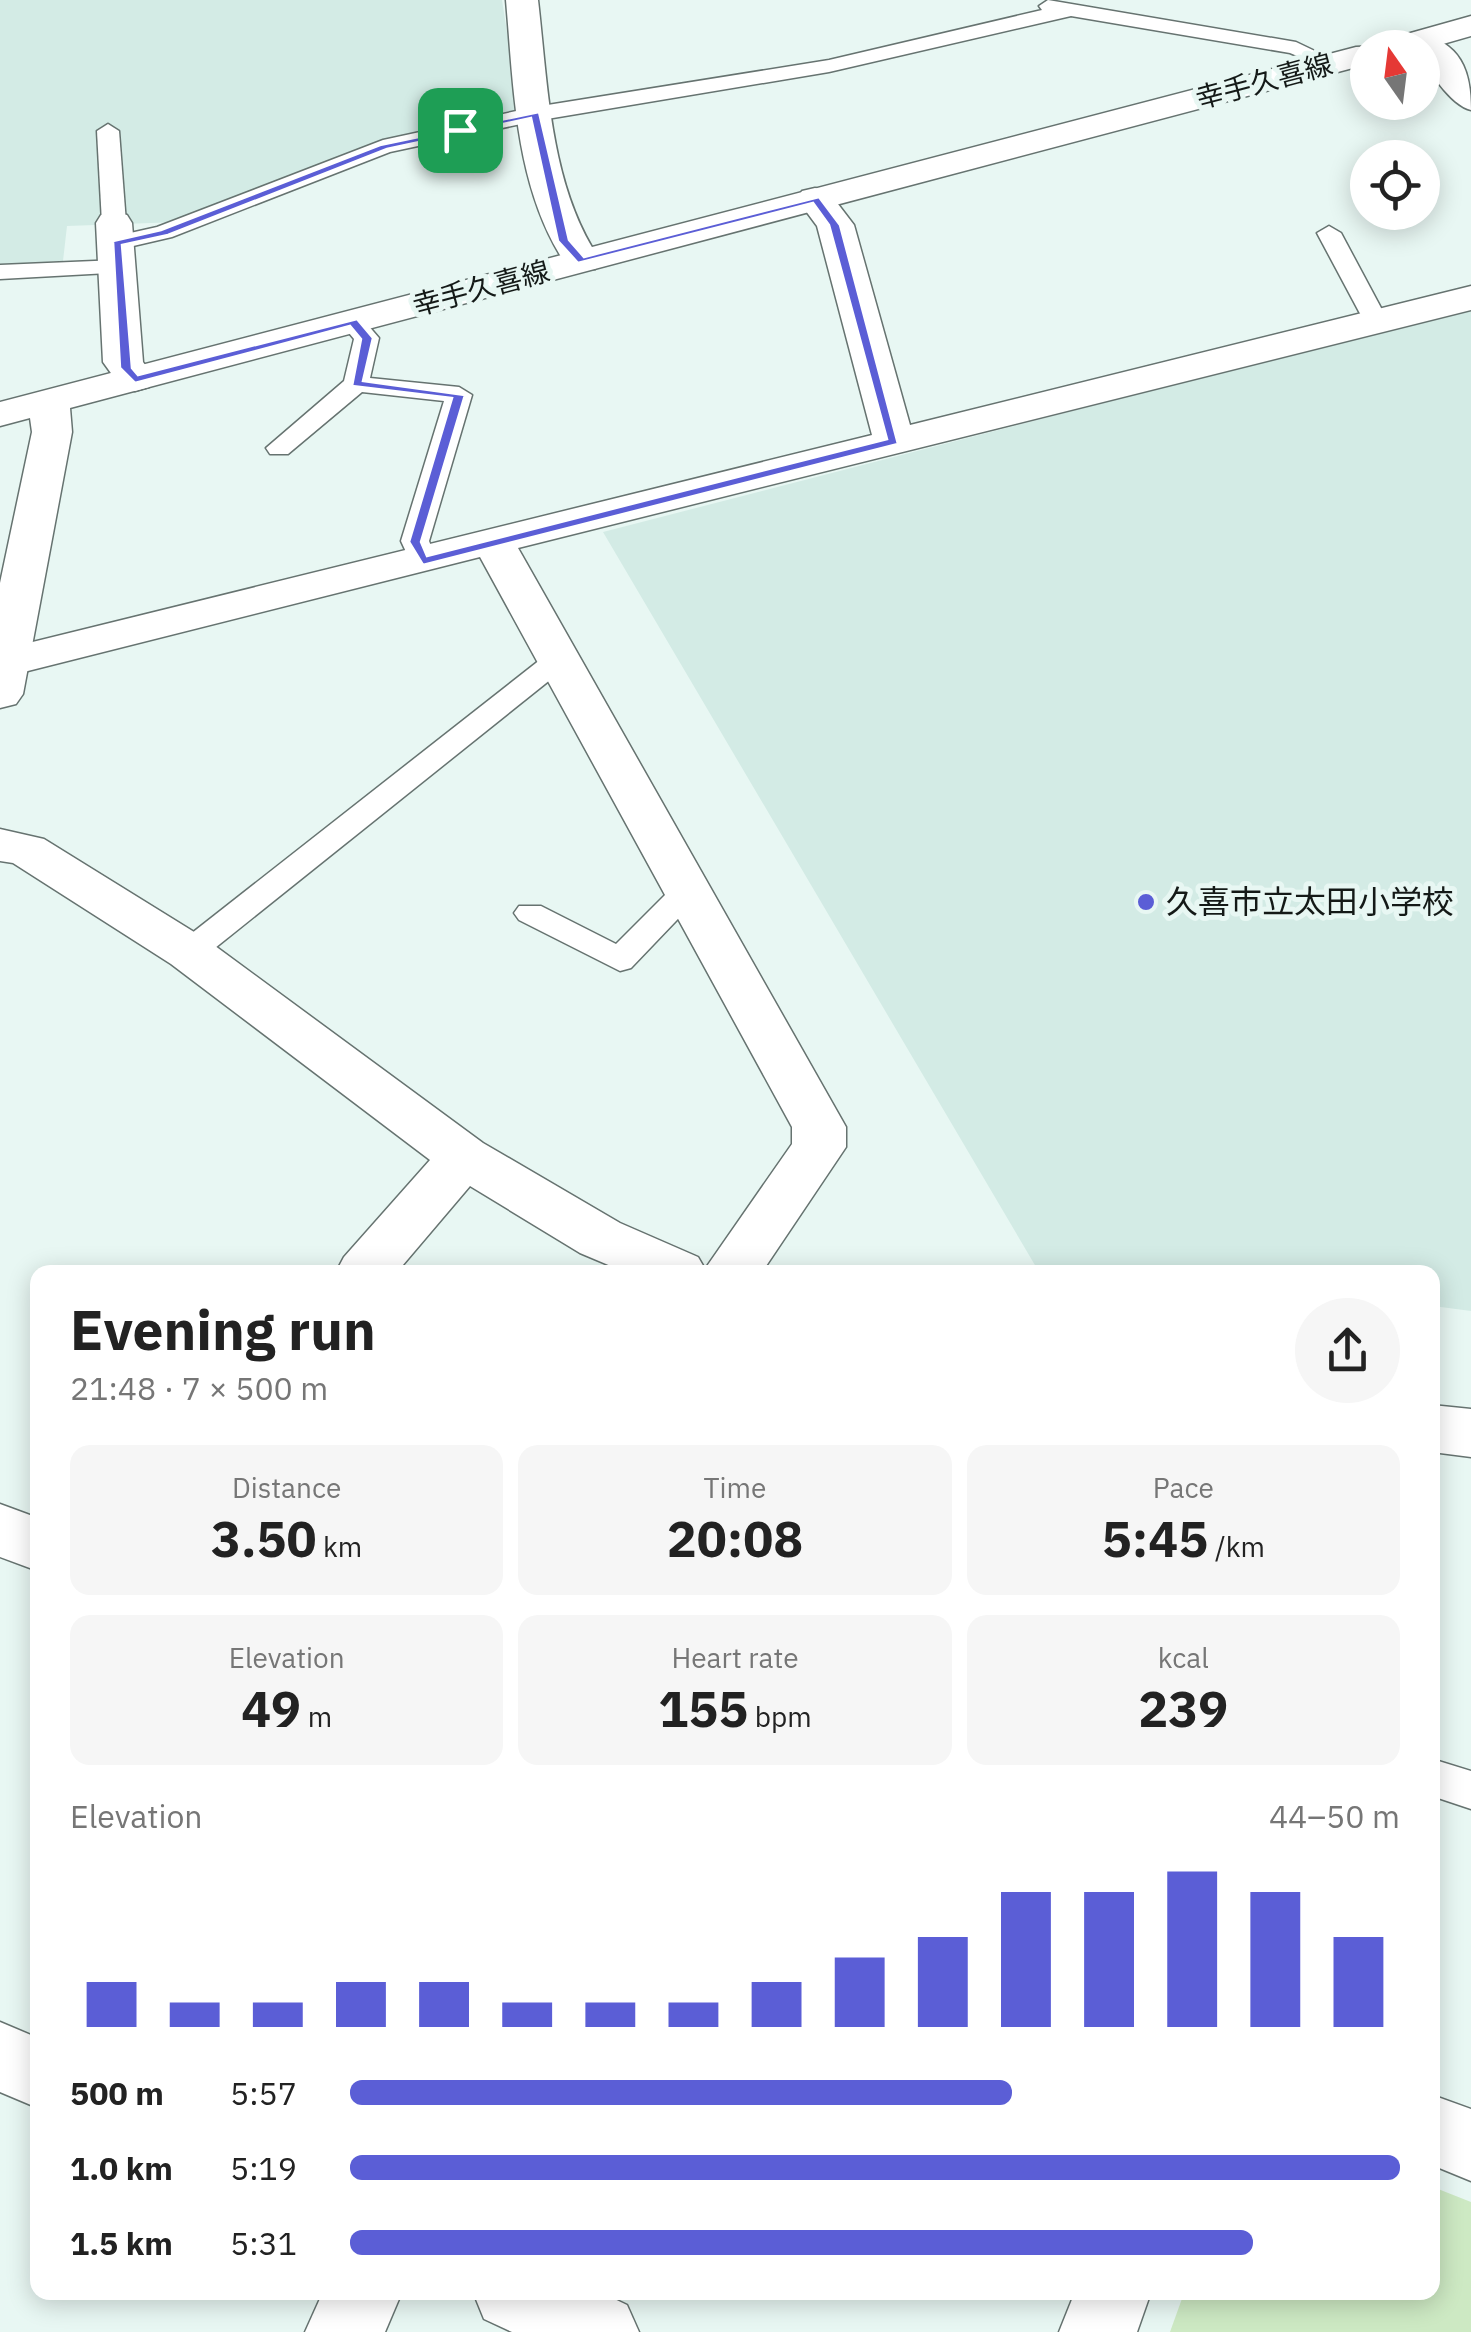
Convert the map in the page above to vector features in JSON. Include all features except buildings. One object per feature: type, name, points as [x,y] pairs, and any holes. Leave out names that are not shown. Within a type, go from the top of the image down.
[{"type":"street","points":[[522,0],[536,114],[564,241],[582,261]]},
{"type":"street","points":[[1440,35],[1471,26]]},
{"type":"street","points":[[1440,57],[1471,100]]},
{"type":"street","name":"幸手久喜線","points":[[0,414],[1350,59]]},
{"type":"street","points":[[815,200],[834,225],[894,441]]},
{"type":"street","points":[[116,244],[123,362],[135,379]]},
{"type":"street","points":[[49,401],[52,432],[2,674],[423,561],[1471,298]]},
{"type":"street","points":[[494,543],[819,1126],[818,1147],[737,1265]]},
{"type":"street","points":[[0,845],[27,850],[189,952],[464,1157],[600,1238],[662,1265]]},
{"type":"street","points":[[370,1265],[464,1157]]},
{"type":"street","points":[[1440,1429],[1471,1433]]},
{"type":"street","points":[[0,1529],[30,1542]]},
{"type":"street","points":[[0,2056],[30,2070]]},
{"type":"street","points":[[1440,2133],[1471,2144]]},
{"type":"street","points":[[344,2332],[360,2300]]},
{"type":"street","points":[[528,2300],[600,2332]]},
{"type":"street","points":[[1098,2332],[1110,2300]]},
{"type":"lane","points":[[1030,0],[1296,48],[1331,64]]},
{"type":"lane","points":[[0,272],[164,232],[384,147],[536,114],[829,66],[1070,10]]},
{"type":"lane","points":[[108,131],[116,244]]},
{"type":"lane","points":[[1329,233],[1376,321]]},
{"type":"lane","points":[[279,448],[356,384],[367,338],[352,322]]},
{"type":"lane","points":[[356,384],[459,395],[415,542],[423,561]]},
{"type":"lane","points":[[189,952],[560,658]]},
{"type":"lane","points":[[530,913],[620,960],[686,892]]},
{"type":"lane","points":[[1440,1780],[1471,1790]]},
{"type":"shaded area","points":[[0,0],[502,0],[519,110],[357,150],[179,222],[67,226],[63,261],[0,265]]},
{"type":"shaded area","name":"久喜市立太田小学校","points":[[1471,308],[1471,1311],[1440,1307],[1440,1265],[1035,1265],[603,532]]},
{"type":"green space","points":[[1440,2190],[1471,2202],[1471,2332],[1170,2332],[1181,2300],[1440,2300]]},
{"type":"place","name":"久喜市立太田小学校","points":[[1146,902]]},
{"type":"route","points":[[536,114],[564,241],[582,261],[815,200],[834,225],[894,441],[423,561],[415,542],[459,395],[356,384],[367,338],[352,322],[135,379],[126,368],[116,243],[164,232],[384,147],[460,130],[536,114]]}]
